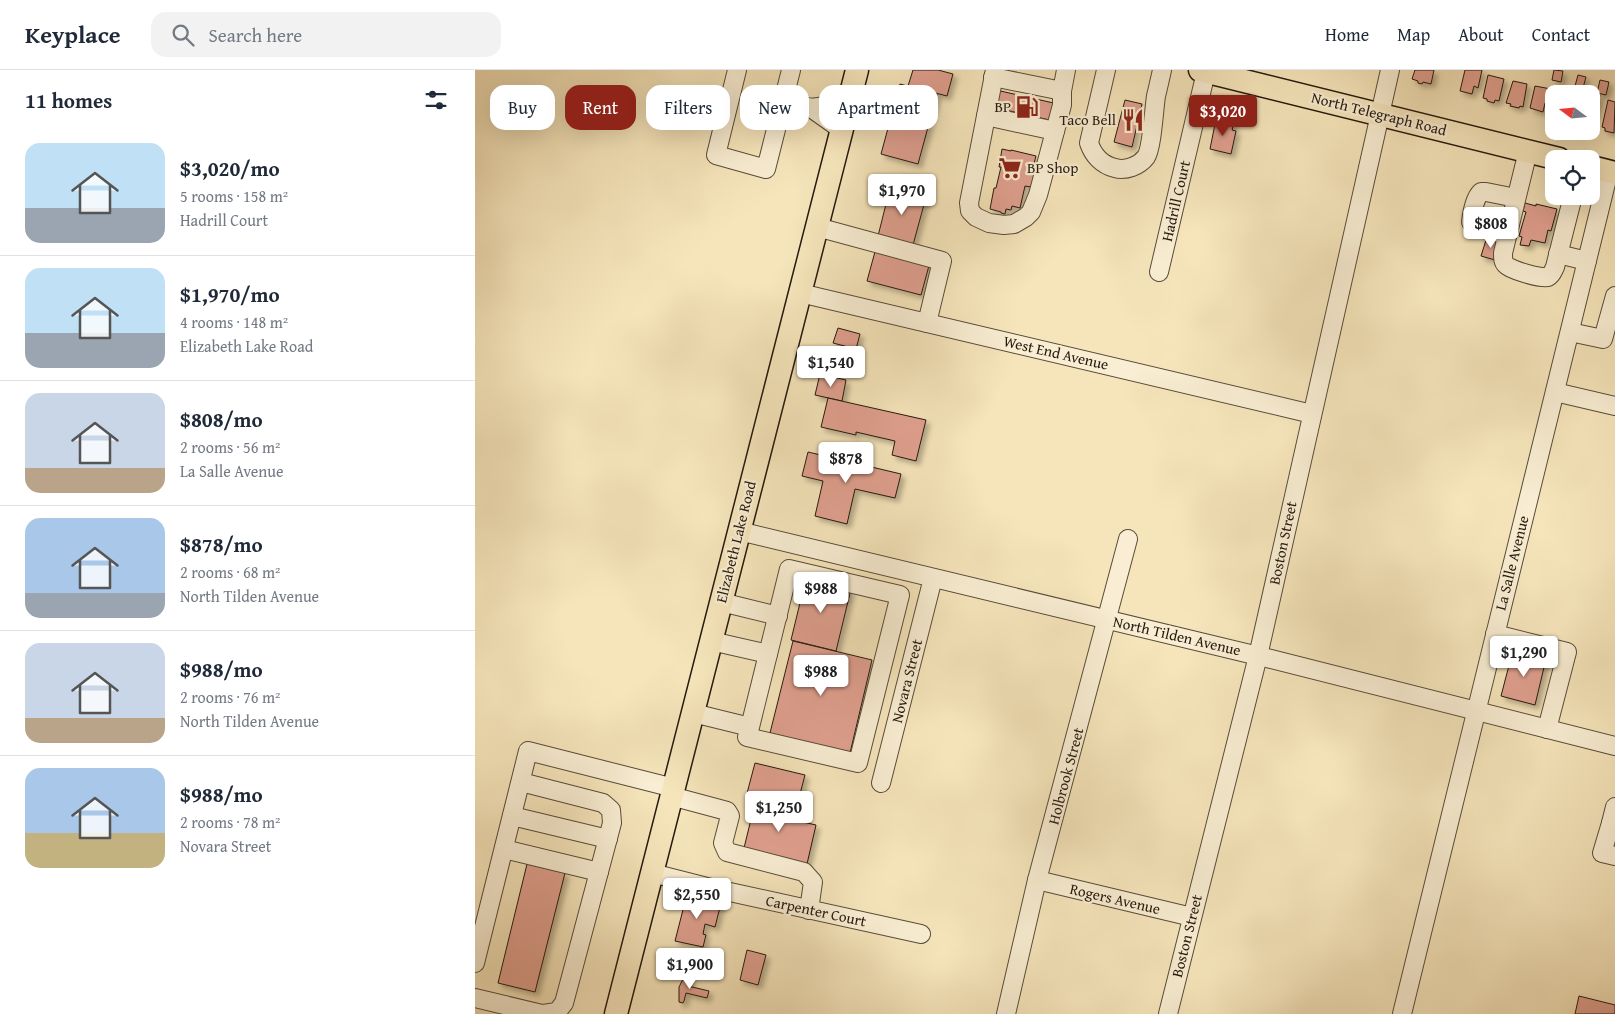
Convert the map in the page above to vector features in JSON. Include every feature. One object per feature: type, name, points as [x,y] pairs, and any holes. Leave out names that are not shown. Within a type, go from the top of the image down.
[{"type":"main road","name":"Elizabeth Lake Road","points":[[852,85],[857,70]]},
{"type":"main road","name":"North Telegraph Road","points":[[1203,71],[1545,155]]},
{"type":"main road","name":"Elizabeth Lake Road","points":[[616,1014],[841,130]]},
{"type":"street","points":[[737,70],[716,155],[766,169],[776,130]]},
{"type":"street","points":[[787,85],[791,70]]},
{"type":"street","points":[[1062,90],[994,74],[969,203],[969,211],[976,218],[989,223],[1014,224],[1031,212],[1038,195],[1062,105],[1062,90],[1066,70]]},
{"type":"street","points":[[1106,70],[1089,143],[1092,152],[1106,165],[1117,169],[1134,167],[1147,156],[1162,70]]},
{"type":"street","name":"Boston Street","points":[[1168,1014],[1258,656],[1390,70]]},
{"type":"street","name":"Hadrill Court","points":[[1159,272],[1203,71]]},
{"type":"street","points":[[811,108],[819,107]]},
{"type":"street","points":[[811,108],[819,114]]},
{"type":"street","points":[[986,116],[1055,131]]},
{"type":"street","points":[[1528,151],[1503,253],[1505,264],[1511,269],[1542,277],[1552,274],[1571,205]]},
{"type":"street","name":"La Salle Avenue","points":[[1402,1014],[1570,332],[1587,261],[1605,170]]},
{"type":"street","points":[[1507,235],[1474,226],[1471,222],[1477,196],[1481,192],[1486,192],[1516,198]]},
{"type":"street","points":[[817,227],[942,260],[927,323]]},
{"type":"street","points":[[1558,254],[1587,261]]},
{"type":"street","name":"West End Avenue","points":[[800,293],[1312,414]]},
{"type":"street","points":[[1570,332],[1603,339],[1615,296]]},
{"type":"street","points":[[1555,392],[1615,406]]},
{"type":"street","name":"North Tilden Avenue","points":[[739,531],[1258,656],[1615,746]]},
{"type":"street","name":"Holbrook Street","points":[[1006,1014],[1037,880],[1108,620],[1128,539]]},
{"type":"street","points":[[859,584],[865,561]]},
{"type":"street","points":[[789,569],[859,584],[900,595],[858,763],[747,737],[789,569]]},
{"type":"street","name":"Novara Street","points":[[858,763],[883,776],[933,578]]},
{"type":"street","points":[[721,602],[777,616]]},
{"type":"street","points":[[1495,634],[1567,652],[1547,729]]},
{"type":"street","points":[[711,641],[768,654]]},
{"type":"street","points":[[889,643],[915,648]]},
{"type":"street","points":[[879,680],[906,686]]},
{"type":"street","points":[[693,713],[750,727]]},
{"type":"street","points":[[475,962],[528,751],[672,792],[727,811],[730,816],[723,843],[727,852],[804,872],[813,882],[809,910]]},
{"type":"street","points":[[475,998],[542,1014],[557,1012],[564,1003],[612,823],[611,810],[603,803],[521,782]]},
{"type":"street","points":[[513,816],[608,839]]},
{"type":"street","points":[[1614,818],[1602,852],[1615,856]]},
{"type":"street","points":[[504,849],[599,872]]},
{"type":"street","name":"Carpenter Court","points":[[652,873],[921,934]]},
{"type":"street","name":"Rogers Avenue","points":[[1037,880],[1192,917]]},
{"type":"building","points":[[913,70],[938,70],[953,74],[947,96],[938,94],[938,85],[908,85]]},
{"type":"building","points":[[1415,70],[1434,70],[1431,84],[1418,83],[1418,81],[1412,79]]},
{"type":"building","points":[[1465,70],[1482,70],[1478,88],[1474,86],[1472,94],[1460,91]]},
{"type":"building","points":[[1554,70],[1563,71],[1561,82],[1552,80]]},
{"type":"building","points":[[1488,75],[1504,79],[1499,101],[1495,100],[1494,103],[1483,98]]},
{"type":"building","points":[[1578,75],[1586,77],[1584,85],[1575,85]]},
{"type":"building","points":[[1600,80],[1609,82],[1606,95],[1600,94]]},
{"type":"building","points":[[1513,81],[1527,84],[1523,107],[1510,106],[1511,104],[1506,103]]},
{"type":"building","points":[[1535,86],[1545,88],[1543,112],[1530,108]]},
{"type":"building","points":[[996,90],[1058,104],[1054,121],[992,107]]},
{"type":"building","points":[[1125,100],[1142,104],[1132,147],[1114,142]]},
{"type":"building","points":[[1608,100],[1615,102],[1614,133],[1605,131],[1605,128],[1602,127]]},
{"type":"building","points":[[1216,119],[1234,123],[1232,130],[1236,131],[1231,154],[1210,149]]},
{"type":"building","points":[[888,130],[927,130],[918,164],[881,154]]},
{"type":"building","points":[[1002,149],[1036,156],[1031,174],[1034,175],[1031,187],[1025,186],[1020,208],[1012,206],[1011,210],[1006,209],[1005,214],[990,209],[1001,167],[999,167]]},
{"type":"building","points":[[890,188],[926,197],[913,245],[878,236]]},
{"type":"building","points":[[1525,203],[1557,209],[1551,231],[1548,230],[1545,243],[1531,240],[1529,246],[1520,245],[1522,237],[1519,236],[1526,212],[1523,211]]},
{"type":"building","points":[[1487,237],[1500,241],[1495,260],[1481,256]]},
{"type":"building","points":[[876,248],[930,262],[921,295],[867,281]]},
{"type":"building","points":[[838,328],[860,334],[856,349],[833,343]]},
{"type":"building","points":[[820,374],[846,380],[842,401],[815,395]]},
{"type":"building","points":[[828,398],[926,420],[916,461],[892,455],[895,441],[856,432],[856,435],[821,427]]},
{"type":"building","points":[[808,452],[901,474],[895,498],[855,489],[847,524],[815,516],[823,481],[802,476]]},
{"type":"building","points":[[806,578],[851,589],[836,651],[791,640]]},
{"type":"building","points":[[793,641],[872,660],[850,753],[770,733]]},
{"type":"building","points":[[1513,650],[1546,659],[1535,705],[1501,696]]},
{"type":"building","points":[[755,763],[805,775],[796,809],[746,797]]},
{"type":"building","points":[[756,799],[796,809],[794,820],[816,825],[807,864],[744,848]]},
{"type":"building","points":[[527,864],[565,873],[535,992],[498,983]]},
{"type":"building","points":[[687,894],[721,903],[715,927],[705,924],[703,934],[706,935],[703,947],[675,941]]},
{"type":"building","points":[[747,950],[766,955],[758,985],[740,980]]},
{"type":"building","points":[[685,975],[690,978],[688,986],[709,991],[707,998],[686,993],[683,1003],[679,1002],[679,987]]},
{"type":"building","points":[[1579,996],[1615,1005],[1615,1014],[1575,1014]]},
{"type":"place","name":"BP","points":[[1027,107]]},
{"type":"place","name":"Taco Bell","points":[[1133,120]]},
{"type":"place","name":"BP Shop","points":[[1010,168]]}]
